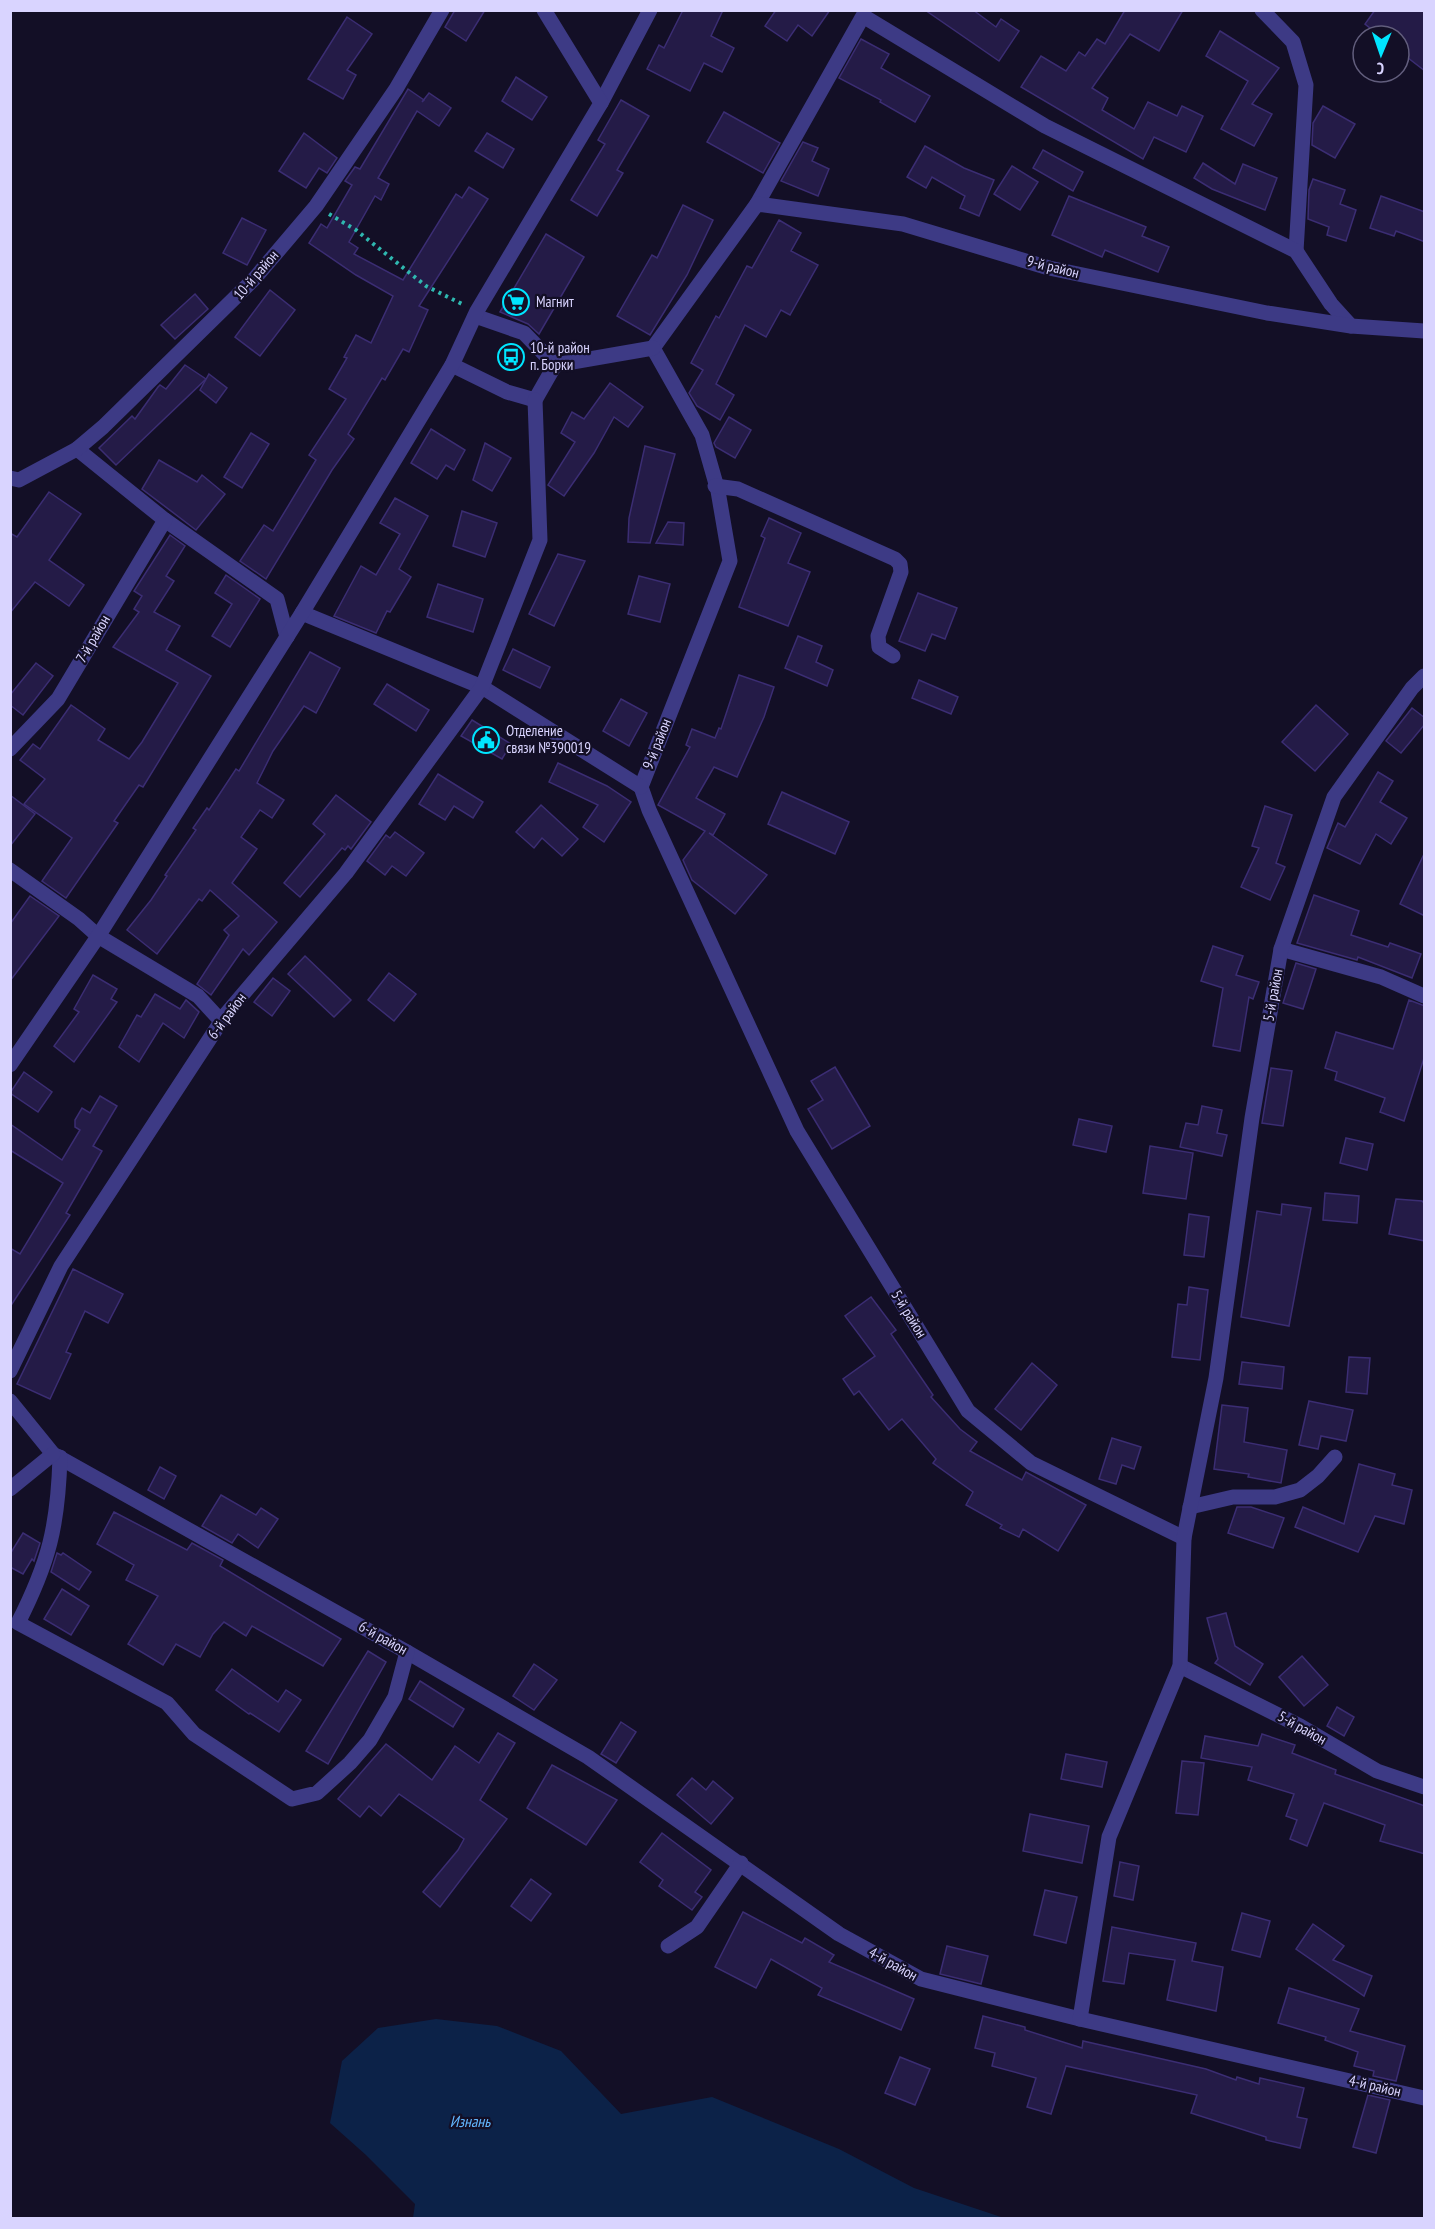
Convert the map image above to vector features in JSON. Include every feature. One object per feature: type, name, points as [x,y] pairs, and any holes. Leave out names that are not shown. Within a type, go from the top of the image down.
[{"type":"street","name":"10-й район","points":[[10,478],[19,480],[77,449],[180,355],[230,304],[316,206],[396,89],[442,10]]},
{"type":"street","points":[[544,10],[601,103]]},
{"type":"street","points":[[10,1065],[98,936],[302,613],[452,365],[476,314],[601,103],[650,10]]},
{"type":"street","points":[[1262,10],[1293,42],[1305,85],[1296,251]]},
{"type":"street","points":[[555,365],[653,348],[757,204],[865,13],[1045,126],[1296,251],[1331,303],[1351,326]]},
{"type":"street","name":"9-й район","points":[[757,204],[903,224],[1049,268],[1267,313],[1351,326],[1425,331]]},
{"type":"street","points":[[476,314],[524,333],[555,365]]},
{"type":"street","name":"9-й район","points":[[653,348],[702,435],[730,561],[641,787],[732,996]]},
{"type":"street","points":[[452,365],[507,392],[535,400],[555,365]]},
{"type":"street","name":"6-й район","points":[[10,1371],[62,1266],[221,1021],[346,873],[482,687],[540,540],[535,400]]},
{"type":"street","points":[[77,449],[165,520],[277,599],[287,637]]},
{"type":"street","points":[[715,486],[738,489],[895,559],[900,564],[901,572],[878,636],[879,647],[893,656]]},
{"type":"street","name":"7-й район","points":[[10,750],[58,699],[165,520]]},
{"type":"street","points":[[302,613],[482,687],[641,787]]},
{"type":"street","name":"5-й район","points":[[1080,2019],[1108,1837],[1180,1666],[1184,1538],[1216,1378],[1252,1118],[1281,949],[1334,797],[1412,688],[1425,676]]},
{"type":"street","points":[[10,870],[79,919],[98,936],[198,996],[221,1021]]},
{"type":"street","name":"5-й район","points":[[1281,949],[1381,976],[1425,996]]},
{"type":"street","name":"5-й район","points":[[732,996],[797,1131],[968,1411],[1030,1463],[1184,1538]]},
{"type":"street","name":"6-й район","points":[[10,1401],[57,1455],[588,1757],[759,1876]]},
{"type":"street","points":[[10,1489],[57,1455]]},
{"type":"street","points":[[57,1455],[59,1506],[50,1550],[14,1621],[167,1703],[194,1734],[292,1799],[316,1793],[350,1763],[369,1740],[394,1697],[407,1652]]},
{"type":"street","points":[[1190,1507],[1233,1497],[1275,1497],[1300,1490],[1318,1476],[1335,1457]]},
{"type":"street","name":"5-й район","points":[[1180,1666],[1300,1726],[1377,1771],[1425,1787]]},
{"type":"street","points":[[668,1946],[697,1927],[741,1863]]},
{"type":"street","name":"4-й район","points":[[759,1876],[838,1934],[921,1980],[1080,2019],[1425,2097]]},
{"type":"path","points":[[316,206],[356,230],[426,286],[476,314]]},
{"type":"water","name":"Изнань","points":[[436,2019],[497,2026],[561,2051],[621,2114],[712,2097],[839,2149],[914,2188],[1004,2218],[413,2218],[415,2204],[330,2123],[342,2061],[378,2028]]},
{"type":"building","points":[[455,10],[485,10],[466,41],[445,27]]},
{"type":"building","points":[[683,10],[723,10],[711,36],[734,48],[722,72],[704,63],[690,91],[647,69],[659,45],[664,48]]},
{"type":"building","points":[[776,10],[830,10],[812,36],[798,25],[787,41],[765,26]]},
{"type":"building","points":[[925,10],[973,10],[996,27],[1001,19],[1019,31],[999,61]]},
{"type":"building","points":[[1125,10],[1183,10],[1159,51],[1130,34],[1092,88],[1108,98],[1102,110],[1134,129],[1148,102],[1177,116],[1182,106],[1203,116],[1186,152],[1154,137],[1143,159],[1021,87],[1041,56],[1066,71],[1079,52],[1085,56],[1097,39],[1105,44]]},
{"type":"building","points":[[1375,10],[1425,10],[1425,71],[1411,60],[1411,24],[1365,24]]},
{"type":"building","points":[[347,17],[372,34],[347,70],[356,75],[343,99],[308,79]]},
{"type":"building","points":[[1220,31],[1279,68],[1252,104],[1272,114],[1254,146],[1221,129],[1248,81],[1206,56]]},
{"type":"building","points":[[861,39],[889,54],[881,68],[930,96],[915,122],[880,102],[881,100],[839,78]]},
{"type":"building","points":[[516,77],[547,97],[532,120],[502,101]]},
{"type":"building","points":[[408,89],[424,100],[429,93],[451,108],[439,126],[417,111],[378,178],[389,184],[381,200],[375,196],[349,242],[358,248],[354,254],[403,280],[456,194],[462,198],[469,187],[488,199],[419,306],[428,310],[409,352],[403,349],[385,380],[382,378],[348,434],[354,439],[332,470],[266,579],[240,561],[264,525],[273,531],[316,460],[309,455],[346,399],[329,389],[347,358],[344,357],[356,335],[371,343],[393,296],[356,275],[309,243],[321,224],[327,228],[352,185],[345,181],[355,167],[360,169]]},
{"type":"building","points":[[621,100],[649,116],[617,170],[623,173],[597,216],[571,200],[605,144],[598,140]]},
{"type":"building","points":[[1323,106],[1355,124],[1335,158],[1312,145],[1313,123]]},
{"type":"building","points":[[724,112],[780,143],[763,173],[707,142]]},
{"type":"building","points":[[304,133],[337,158],[327,173],[319,168],[306,188],[279,171]]},
{"type":"building","points":[[487,133],[514,149],[503,168],[475,151]]},
{"type":"building","points":[[803,142],[818,148],[812,161],[829,169],[818,196],[781,181]]},
{"type":"building","points":[[925,146],[964,168],[994,180],[979,216],[960,208],[965,196],[932,177],[926,188],[907,177]]},
{"type":"building","points":[[1043,150],[1083,172],[1073,191],[1033,168]]},
{"type":"building","points":[[1203,163],[1235,184],[1243,164],[1277,178],[1265,210],[1212,189],[1194,178]]},
{"type":"building","points":[[1012,166],[1038,182],[1020,210],[994,194]]},
{"type":"building","points":[[1313,179],[1345,190],[1340,204],[1356,210],[1346,241],[1327,235],[1329,227],[1308,219],[1309,190]]},
{"type":"building","points":[[1069,196],[1146,227],[1142,236],[1169,247],[1158,272],[1105,250],[1102,257],[1052,235]]},
{"type":"building","points":[[1381,196],[1425,212],[1425,242],[1396,231],[1394,236],[1370,228]]},
{"type":"building","points":[[683,205],[713,220],[687,275],[650,335],[617,316],[652,255],[657,258]]},
{"type":"building","points":[[242,218],[266,230],[247,265],[223,253]]},
{"type":"building","points":[[779,220],[801,233],[791,251],[818,265],[790,315],[781,310],[766,337],[745,325],[716,384],[734,395],[720,420],[697,406],[689,393],[703,370],[691,363],[716,316],[719,318],[747,266],[752,268]]},
{"type":"building","points":[[546,234],[584,257],[539,334],[528,324],[500,312]]},
{"type":"building","points":[[270,290],[295,310],[260,356],[235,337]]},
{"type":"building","points":[[195,294],[208,309],[175,339],[161,325]]},
{"type":"building","points":[[185,365],[206,379],[116,465],[99,448],[132,416],[135,419],[158,387],[160,385],[166,389]]},
{"type":"building","points":[[209,374],[227,388],[216,403],[200,390]]},
{"type":"building","points":[[610,383],[643,407],[628,427],[614,417],[594,453],[564,496],[548,485],[575,442],[561,433],[572,412],[584,419]]},
{"type":"building","points":[[729,417],[751,430],[735,458],[716,447],[714,443]]},
{"type":"building","points":[[431,429],[465,450],[454,470],[446,465],[437,479],[411,463]]},
{"type":"building","points":[[251,433],[269,444],[242,488],[224,477]]},
{"type":"building","points":[[485,443],[511,458],[492,491],[473,480]]},
{"type":"building","points":[[645,446],[675,454],[650,543],[628,542],[629,518]]},
{"type":"building","points":[[159,460],[197,482],[202,475],[225,494],[196,530],[142,489]]},
{"type":"building","points":[[49,492],[81,514],[49,560],[84,585],[69,606],[35,582],[10,613],[10,533],[17,537]]},
{"type":"building","points":[[395,498],[428,516],[399,569],[411,577],[390,612],[387,611],[376,633],[334,616],[361,566],[376,575],[400,534],[380,523]]},
{"type":"building","points":[[462,511],[497,523],[485,557],[453,546]]},
{"type":"building","points":[[769,518],[801,533],[788,563],[810,572],[788,626],[739,607],[765,538],[761,536]]},
{"type":"building","points":[[668,522],[684,523],[683,545],[656,543]]},
{"type":"building","points":[[170,535],[185,546],[166,576],[174,581],[154,612],[180,626],[166,650],[211,676],[143,787],[139,785],[114,821],[118,823],[66,898],[42,881],[72,838],[24,804],[45,779],[20,760],[33,744],[40,749],[71,705],[105,729],[98,740],[129,759],[142,742],[178,683],[113,647],[139,612],[134,609],[142,596],[134,591]]},
{"type":"building","points":[[558,554],[585,561],[554,626],[529,614]]},
{"type":"building","points":[[226,575],[260,599],[230,647],[212,636],[232,604],[215,593]]},
{"type":"building","points":[[639,576],[670,584],[660,622],[628,614]]},
{"type":"building","points":[[438,584],[483,599],[473,632],[427,617]]},
{"type":"building","points":[[918,593],[957,608],[945,639],[932,634],[925,651],[899,641]]},
{"type":"building","points":[[798,636],[822,646],[816,662],[833,670],[827,686],[785,668]]},
{"type":"building","points":[[513,649],[550,667],[540,688],[503,670]]},
{"type":"building","points":[[310,652],[340,668],[316,713],[304,706],[273,751],[257,783],[284,800],[272,818],[260,810],[241,837],[257,849],[232,883],[277,922],[249,955],[243,949],[211,995],[197,984],[229,935],[224,930],[239,916],[210,890],[202,901],[199,899],[157,954],[127,930],[167,876],[165,875],[196,830],[193,828],[207,808],[209,810],[236,769],[239,771]]},
{"type":"building","points":[[36,663],[53,676],[23,715],[10,705],[10,695]]},
{"type":"building","points":[[739,675],[774,687],[764,717],[737,777],[714,767],[696,798],[725,814],[713,835],[709,833],[767,875],[735,914],[692,880],[683,860],[705,831],[658,805],[690,747],[686,745],[692,729],[715,738],[719,728],[721,729]]},
{"type":"building","points":[[919,680],[958,697],[951,714],[912,698]]},
{"type":"building","points":[[387,684],[429,710],[416,731],[374,704]]},
{"type":"building","points":[[621,699],[647,713],[629,746],[603,731]]},
{"type":"building","points":[[1316,705],[1348,734],[1315,771],[1282,742]]},
{"type":"building","points":[[1412,708],[1425,718],[1425,724],[1401,753],[1386,741]]},
{"type":"building","name":"Отделение связи №390019","points":[[472,720],[511,744],[502,759],[461,736]]},
{"type":"building","points":[[558,763],[607,786],[631,802],[604,842],[583,827],[598,805],[549,782]]},
{"type":"building","points":[[1378,772],[1393,781],[1380,802],[1407,818],[1391,844],[1376,834],[1360,864],[1327,848],[1338,823],[1345,827]]},
{"type":"building","points":[[438,774],[483,802],[473,818],[454,806],[445,820],[419,804]]},
{"type":"building","points":[[782,792],[849,822],[835,854],[768,824]]},
{"type":"building","points":[[10,795],[35,814],[10,846]]},
{"type":"building","points":[[336,795],[371,822],[351,849],[348,846],[345,850],[342,848],[300,897],[284,883],[325,834],[313,824]]},
{"type":"building","points":[[541,805],[578,839],[562,856],[542,838],[534,848],[516,832]]},
{"type":"building","points":[[1265,806],[1292,815],[1276,863],[1285,867],[1270,900],[1241,887],[1259,848],[1252,846]]},
{"type":"building","points":[[395,832],[424,853],[406,876],[392,866],[385,875],[367,861],[386,835],[390,838]]},
{"type":"building","points":[[1425,852],[1425,916],[1400,904]]},
{"type":"building","points":[[1314,895],[1359,911],[1351,935],[1388,947],[1390,943],[1421,954],[1412,978],[1358,957],[1357,960],[1297,943]]},
{"type":"building","points":[[30,896],[59,916],[10,981],[10,924]]},
{"type":"building","points":[[1213,946],[1243,956],[1236,975],[1259,982],[1253,999],[1249,997],[1240,1051],[1213,1046],[1223,988],[1201,981]]},
{"type":"building","points":[[305,956],[351,1000],[334,1017],[288,974]]},
{"type":"building","points":[[1296,963],[1316,969],[1303,1009],[1283,1003]]},
{"type":"building","points":[[389,973],[416,994],[394,1021],[368,1000]]},
{"type":"building","points":[[93,975],[117,989],[111,999],[117,1002],[74,1062],[54,1046],[79,1012],[74,1009]]},
{"type":"building","points":[[273,978],[290,991],[272,1016],[254,1002]]},
{"type":"building","points":[[155,994],[180,1009],[186,1000],[199,1012],[184,1038],[163,1023],[139,1062],[119,1047],[137,1015],[141,1017]]},
{"type":"building","points":[[1409,1000],[1425,1006],[1425,1055],[1404,1121],[1380,1112],[1385,1098],[1335,1080],[1337,1072],[1325,1068],[1336,1032],[1393,1049]]},
{"type":"building","points":[[835,1067],[870,1126],[832,1149],[808,1109],[823,1100],[811,1081]]},
{"type":"building","points":[[1271,1068],[1292,1071],[1283,1126],[1262,1123]]},
{"type":"building","points":[[24,1072],[52,1092],[38,1112],[10,1093]]},
{"type":"building","points":[[100,1096],[117,1106],[93,1146],[102,1151],[66,1213],[70,1215],[10,1307],[10,1248],[20,1254],[63,1183],[10,1150],[10,1124],[62,1160],[80,1130],[75,1127],[75,1120],[82,1108],[90,1113]]},
{"type":"building","points":[[1202,1106],[1222,1110],[1217,1133],[1227,1135],[1222,1156],[1180,1147],[1186,1123],[1198,1125]]},
{"type":"building","points":[[1079,1119],[1112,1126],[1106,1152],[1073,1145]]},
{"type":"building","points":[[1346,1138],[1373,1144],[1367,1170],[1340,1163]]},
{"type":"building","points":[[1150,1146],[1193,1153],[1186,1199],[1143,1193]]},
{"type":"building","points":[[1325,1193],[1359,1196],[1357,1223],[1323,1220]]},
{"type":"building","points":[[1396,1199],[1422,1201],[1425,1204],[1425,1241],[1389,1234]]},
{"type":"building","points":[[1282,1204],[1311,1208],[1289,1326],[1241,1317],[1257,1211],[1281,1215]]},
{"type":"building","points":[[1189,1214],[1209,1217],[1204,1257],[1184,1255]]},
{"type":"building","points":[[73,1269],[123,1294],[108,1323],[85,1311],[66,1352],[71,1354],[50,1399],[17,1384]]},
{"type":"building","points":[[1189,1287],[1208,1290],[1200,1360],[1172,1357],[1178,1304],[1187,1305]]},
{"type":"building","points":[[871,1297],[896,1330],[891,1334],[933,1395],[931,1397],[960,1429],[977,1442],[970,1451],[1022,1480],[1026,1472],[1086,1505],[1058,1551],[1023,1529],[1019,1537],[1000,1528],[1002,1525],[966,1505],[973,1492],[933,1463],[936,1459],[902,1419],[889,1430],[859,1391],[854,1395],[843,1379],[875,1356],[845,1316]]},
{"type":"building","points":[[1349,1357],[1370,1358],[1367,1394],[1346,1392]]},
{"type":"building","points":[[1242,1362],[1284,1367],[1282,1389],[1239,1384]]},
{"type":"building","points":[[1032,1363],[1057,1385],[1021,1430],[995,1409]]},
{"type":"building","points":[[1309,1401],[1353,1410],[1346,1441],[1321,1436],[1318,1449],[1299,1445]]},
{"type":"building","points":[[1222,1405],[1248,1408],[1244,1442],[1287,1450],[1281,1483],[1248,1477],[1249,1474],[1214,1469]]},
{"type":"building","points":[[1112,1438],[1141,1447],[1134,1469],[1122,1465],[1116,1484],[1099,1479]]},
{"type":"building","points":[[1359,1464],[1395,1474],[1392,1485],[1412,1490],[1404,1524],[1375,1516],[1358,1552],[1295,1527],[1303,1507],[1344,1524]]},
{"type":"building","points":[[160,1467],[176,1476],[164,1499],[148,1490]]},
{"type":"building","points":[[221,1495],[256,1515],[261,1508],[278,1519],[258,1548],[238,1534],[232,1543],[202,1526]]},
{"type":"building","points":[[1237,1507],[1251,1507],[1284,1518],[1273,1548],[1228,1533]]},
{"type":"building","points":[[114,1512],[187,1550],[192,1543],[223,1560],[220,1566],[341,1639],[323,1666],[252,1626],[246,1636],[224,1622],[213,1634],[200,1657],[176,1644],[163,1665],[128,1644],[158,1596],[126,1580],[134,1565],[97,1544]]},
{"type":"building","points":[[23,1533],[40,1543],[34,1561],[32,1559],[23,1574],[10,1567],[10,1554]]},
{"type":"building","points":[[57,1553],[61,1555],[63,1553],[91,1572],[79,1590],[51,1572]]},
{"type":"building","points":[[62,1589],[89,1606],[71,1635],[44,1619]]},
{"type":"building","points":[[1226,1613],[1235,1646],[1263,1664],[1250,1685],[1215,1663],[1218,1659],[1207,1618]]},
{"type":"building","points":[[368,1651],[386,1662],[328,1764],[306,1751]]},
{"type":"building","points":[[1302,1656],[1328,1685],[1304,1706],[1279,1677]]},
{"type":"building","points":[[534,1664],[557,1680],[534,1710],[513,1696]]},
{"type":"building","points":[[232,1669],[278,1702],[286,1690],[301,1700],[279,1732],[216,1690]]},
{"type":"building","points":[[420,1681],[464,1709],[453,1727],[409,1699]]},
{"type":"building","points":[[1337,1707],[1354,1717],[1344,1736],[1327,1726]]},
{"type":"building","points":[[621,1722],[636,1732],[616,1763],[601,1754]]},
{"type":"building","points":[[498,1733],[515,1743],[480,1800],[507,1819],[440,1907],[423,1892],[458,1850],[464,1839],[399,1794],[381,1816],[369,1806],[360,1817],[338,1799],[386,1744],[432,1780],[455,1746],[479,1763]]},
{"type":"building","points":[[1262,1734],[1295,1745],[1292,1753],[1336,1770],[1335,1774],[1425,1806],[1425,1854],[1380,1841],[1385,1825],[1324,1803],[1307,1846],[1290,1839],[1297,1820],[1286,1816],[1294,1794],[1248,1780],[1252,1767],[1201,1758],[1205,1736],[1258,1746]]},
{"type":"building","points":[[1066,1754],[1107,1762],[1102,1787],[1061,1779]]},
{"type":"building","points":[[1182,1761],[1204,1763],[1198,1815],[1176,1813]]},
{"type":"building","points":[[552,1765],[617,1800],[586,1845],[527,1808]]},
{"type":"building","points":[[692,1778],[706,1790],[713,1781],[733,1798],[711,1824],[677,1795]]},
{"type":"building","points":[[1030,1814],[1089,1826],[1082,1863],[1023,1851]]},
{"type":"building","points":[[662,1833],[711,1870],[695,1892],[702,1897],[692,1910],[659,1886],[663,1880],[640,1862]]},
{"type":"building","points":[[1120,1862],[1139,1866],[1133,1900],[1114,1896]]},
{"type":"building","points":[[531,1879],[551,1894],[531,1921],[511,1906]]},
{"type":"building","points":[[1045,1890],[1077,1897],[1066,1943],[1034,1935]]},
{"type":"building","points":[[743,1912],[802,1943],[805,1938],[834,1955],[829,1962],[914,1999],[901,2030],[818,1995],[822,1988],[771,1959],[756,1988],[715,1967]]},
{"type":"building","points":[[1242,1913],[1270,1921],[1260,1957],[1232,1950]]},
{"type":"building","points":[[1313,1924],[1344,1946],[1333,1960],[1372,1976],[1364,1996],[1296,1949]]},
{"type":"building","points":[[1112,1927],[1196,1943],[1192,1961],[1223,1967],[1216,2011],[1167,2000],[1175,1960],[1129,1953],[1124,1984],[1103,1981]]},
{"type":"building","points":[[947,1946],[988,1956],[981,1984],[940,1974]]},
{"type":"building","points":[[1289,1988],[1359,2009],[1350,2031],[1405,2046],[1396,2081],[1373,2076],[1374,2071],[1354,2066],[1358,2052],[1325,2040],[1326,2037],[1278,2023]]},
{"type":"building","points":[[983,2016],[1025,2027],[1025,2030],[1082,2048],[1083,2041],[1206,2069],[1236,2080],[1237,2077],[1259,2084],[1260,2078],[1304,2088],[1297,2117],[1307,2119],[1300,2148],[1266,2140],[1266,2137],[1191,2113],[1197,2095],[1066,2066],[1051,2114],[1027,2107],[1036,2078],[992,2066],[995,2053],[975,2048]]},
{"type":"building","points":[[900,2057],[930,2069],[915,2105],[885,2093]]},
{"type":"building","points":[[1368,2095],[1390,2100],[1376,2153],[1353,2147]]},
{"type":"place","name":"Магнит","points":[[516,302]]},
{"type":"place","name":"10-й район п. Борки","points":[[511,357]]},
{"type":"place","name":"Отделение связи №390019","points":[[486,740]]}]
